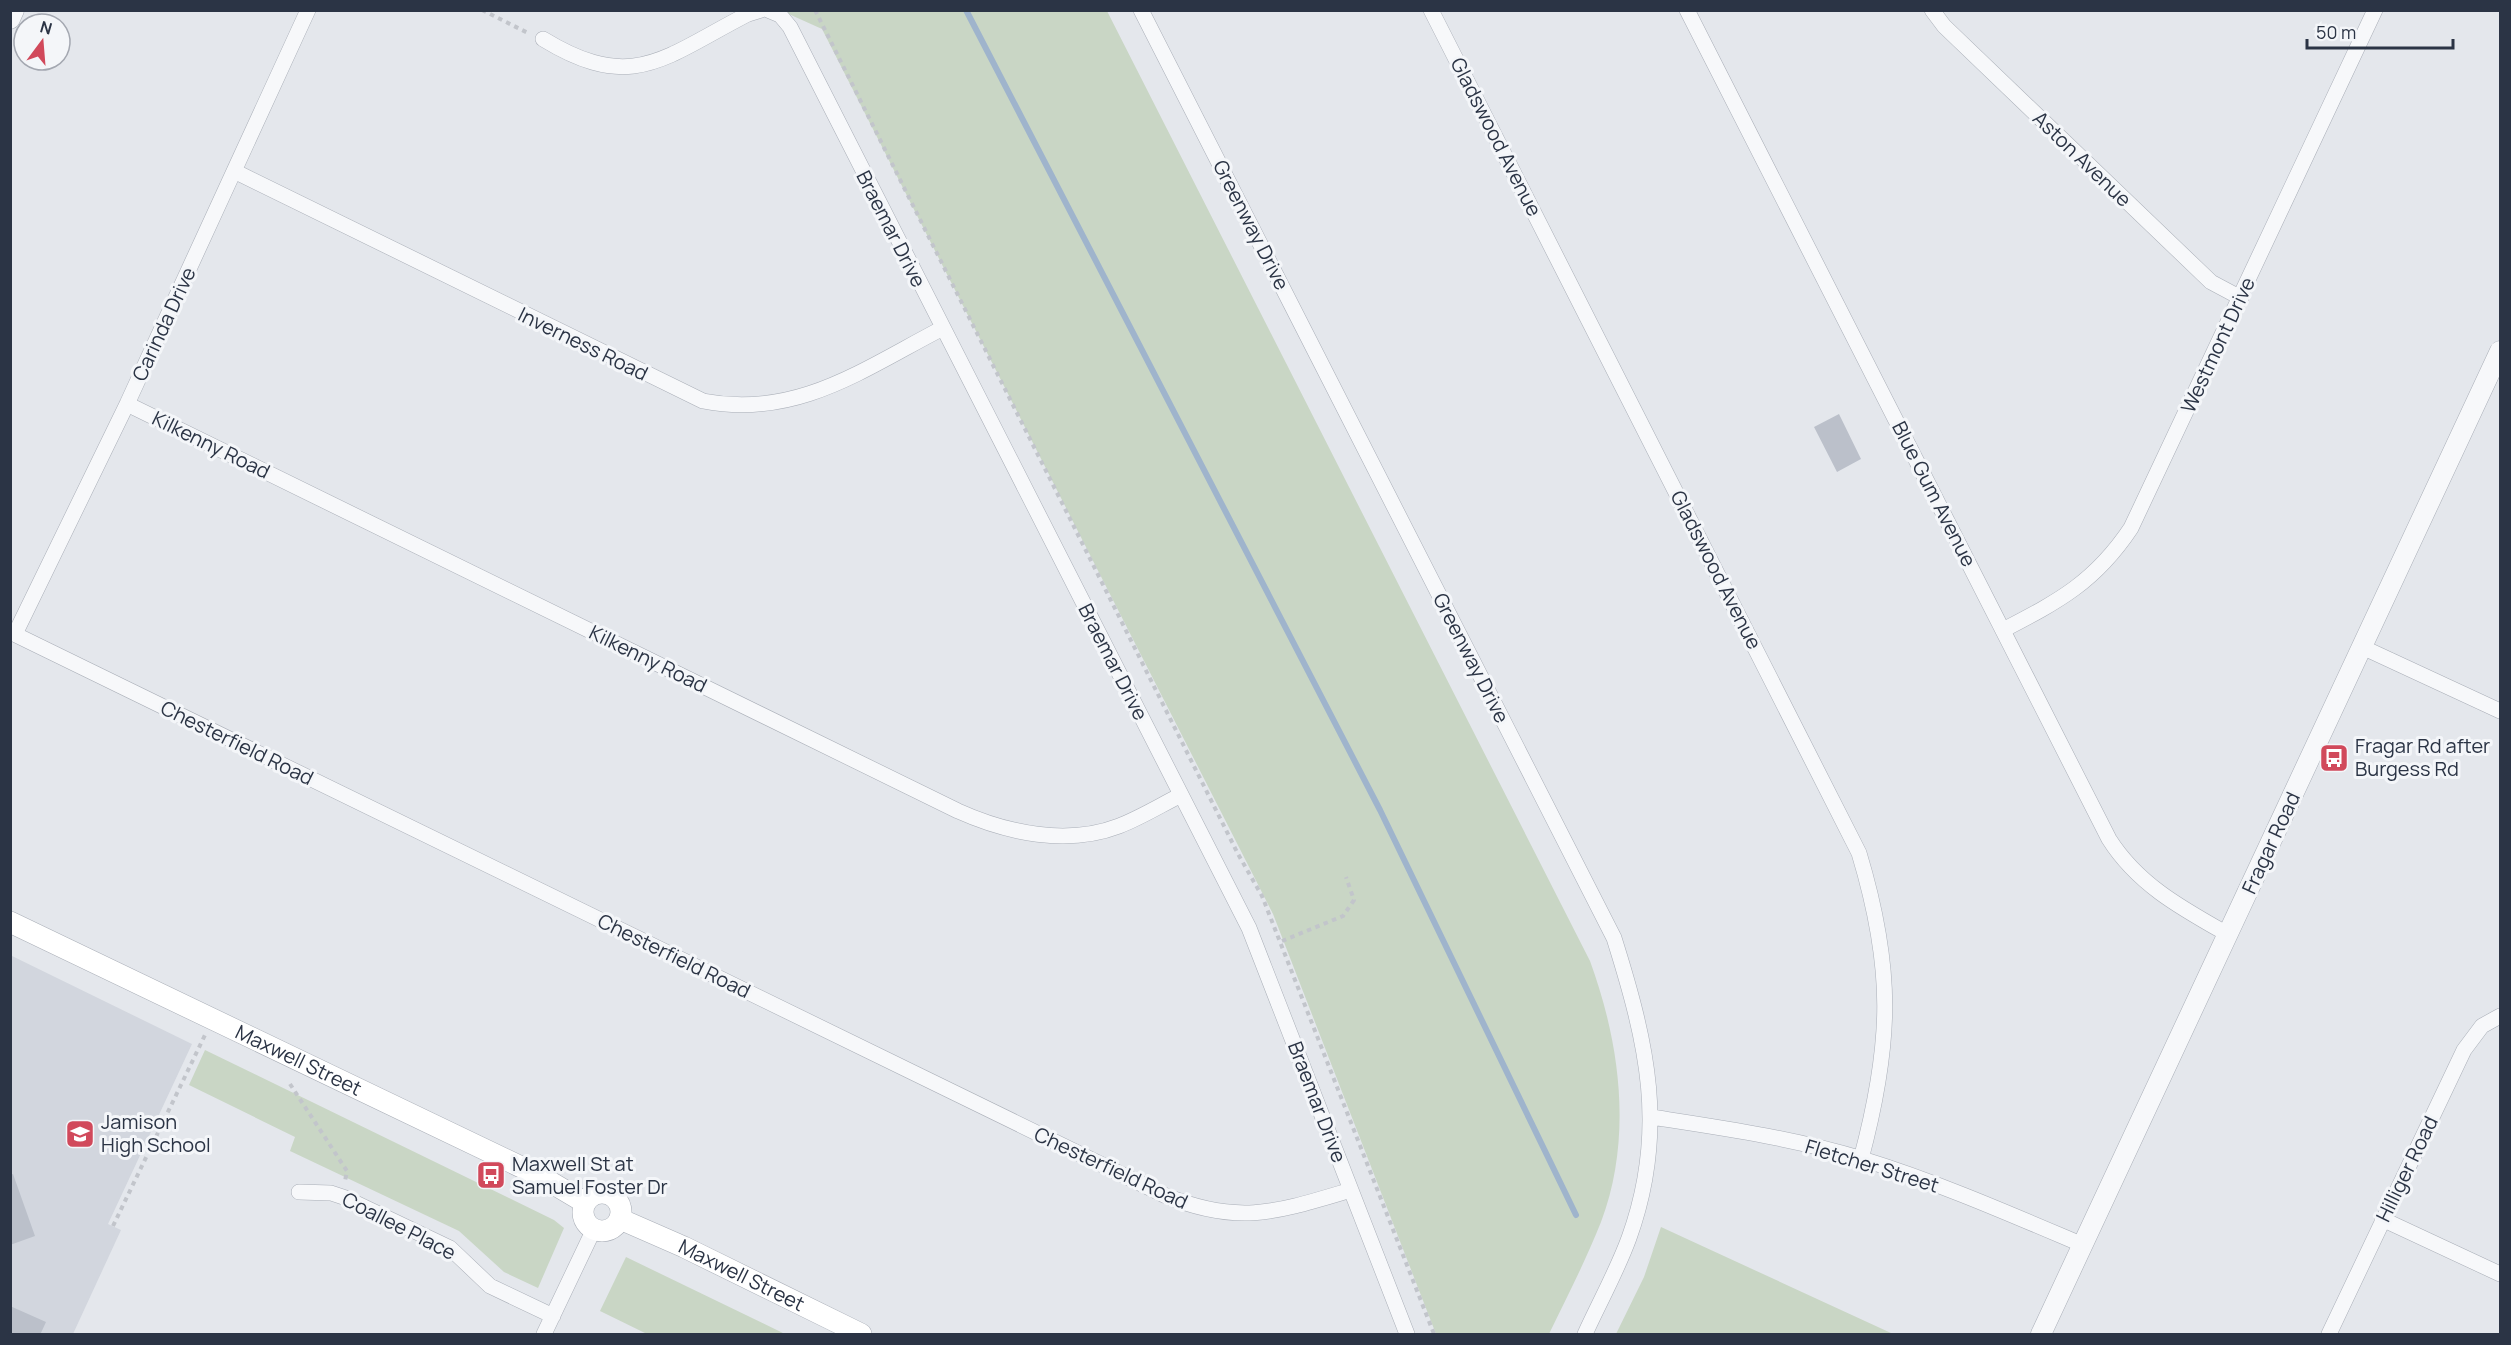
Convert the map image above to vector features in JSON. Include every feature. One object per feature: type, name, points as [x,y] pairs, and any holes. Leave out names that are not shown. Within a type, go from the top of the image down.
[{"type":"main road","name":"Maxwell Street","points":[[10,922],[542,1177],[584,1202]]},
{"type":"main road","points":[[594,1193],[607,1193],[618,1200],[621,1206],[620,1220],[612,1228],[594,1230],[584,1221],[584,1202],[594,1193]]},
{"type":"main road","name":"Maxwell Street","points":[[620,1220],[684,1247],[861,1335]]},
{"type":"street","points":[[10,19],[14,10]]},
{"type":"street","name":"Carinda Drive","points":[[13,633],[126,404],[308,10]]},
{"type":"street","name":"Greenway Drive","points":[[1141,10],[1614,938],[1636,1009],[1648,1067],[1651,1118],[1648,1165],[1629,1238],[1585,1335]]},
{"type":"street","name":"Gladswood Avenue","points":[[1431,10],[1858,853],[1875,908],[1887,1003],[1879,1081],[1861,1159]]},
{"type":"street","name":"Blue Gum Avenue","points":[[1687,10],[2117,853],[2141,879],[2168,900],[2229,935]]},
{"type":"street","name":"Aston Avenue","points":[[1932,10],[1944,26],[2211,282],[2241,298]]},
{"type":"street","name":"Westmont Drive","points":[[2003,630],[2081,586],[2121,543],[2140,513],[2374,10]]},
{"type":"street","points":[[543,39],[587,62],[624,69],[663,58],[748,14],[767,11]]},
{"type":"street","name":"Braemar Drive","points":[[767,11],[790,27],[1249,928],[1407,1335]]},
{"type":"street","name":"Inverness Road","points":[[234,171],[703,401],[745,406],[792,401],[820,391],[942,329]]},
{"type":"street","name":"Fragar Road","points":[[2041,1335],[2500,351]]},
{"type":"street","name":"Kilkenny Road","points":[[126,404],[958,811],[992,825],[1031,833],[1086,833],[1119,826],[1181,795]]},
{"type":"street","name":"Chesterfield Road","points":[[13,633],[1164,1195],[1214,1212],[1253,1214],[1278,1212],[1351,1190]]},
{"type":"street","points":[[2362,647],[2500,711]]},
{"type":"street","name":"Hilliger Road","points":[[2329,1335],[2464,1050],[2482,1026],[2500,1016]]},
{"type":"street","name":"Fletcher Street","points":[[1651,1118],[1784,1139],[1861,1159],[1940,1186],[2083,1245]]},
{"type":"street","name":"Coallee Place","points":[[299,1192],[331,1193],[343,1197],[450,1248],[490,1286],[553,1316]]},
{"type":"street","points":[[2382,1219],[2500,1274]]},
{"type":"street","points":[[544,1335],[594,1230]]},
{"type":"path","points":[[482,10],[543,39]]},
{"type":"path","points":[[1282,941],[1346,913],[1354,900],[1346,877]]},
{"type":"path","points":[[113,1226],[212,1020]]},
{"type":"path","points":[[290,1084],[347,1171],[343,1197]]},
{"type":"shaded area","name":"Jamison High School","points":[[10,955],[192,1044],[108,1224],[121,1230],[73,1334],[11,1334]]},
{"type":"green space","points":[[782,11],[1107,11],[1590,961],[1609,1024],[1615,1057],[1619,1090],[1617,1157],[1611,1190],[1601,1222],[1549,1334],[1436,1334],[1273,914],[822,29]]},
{"type":"green space","points":[[205,1050],[554,1220],[564,1228],[538,1288],[504,1272],[459,1231],[290,1151],[295,1137],[189,1085]]},
{"type":"green space","points":[[1661,1227],[1891,1334],[1616,1334],[1644,1277]]},
{"type":"green space","points":[[626,1257],[785,1334],[647,1334],[600,1311]]},
{"type":"building","points":[[1839,414],[1861,459],[1837,472],[1814,427]]},
{"type":"building","points":[[13,1174],[35,1236],[10,1245],[10,1175]]},
{"type":"building","points":[[10,1306],[46,1322],[40,1335],[10,1335]]},
{"type":"waterway","points":[[966,10],[1380,810],[1576,1215]]},
{"type":"place","name":"Fragar Rd after Burgess Rd","points":[[2334,758]]},
{"type":"place","name":"Jamison High School","points":[[80,1134]]},
{"type":"place","name":"Maxwell St at Samuel Foster Dr","points":[[491,1175]]}]
